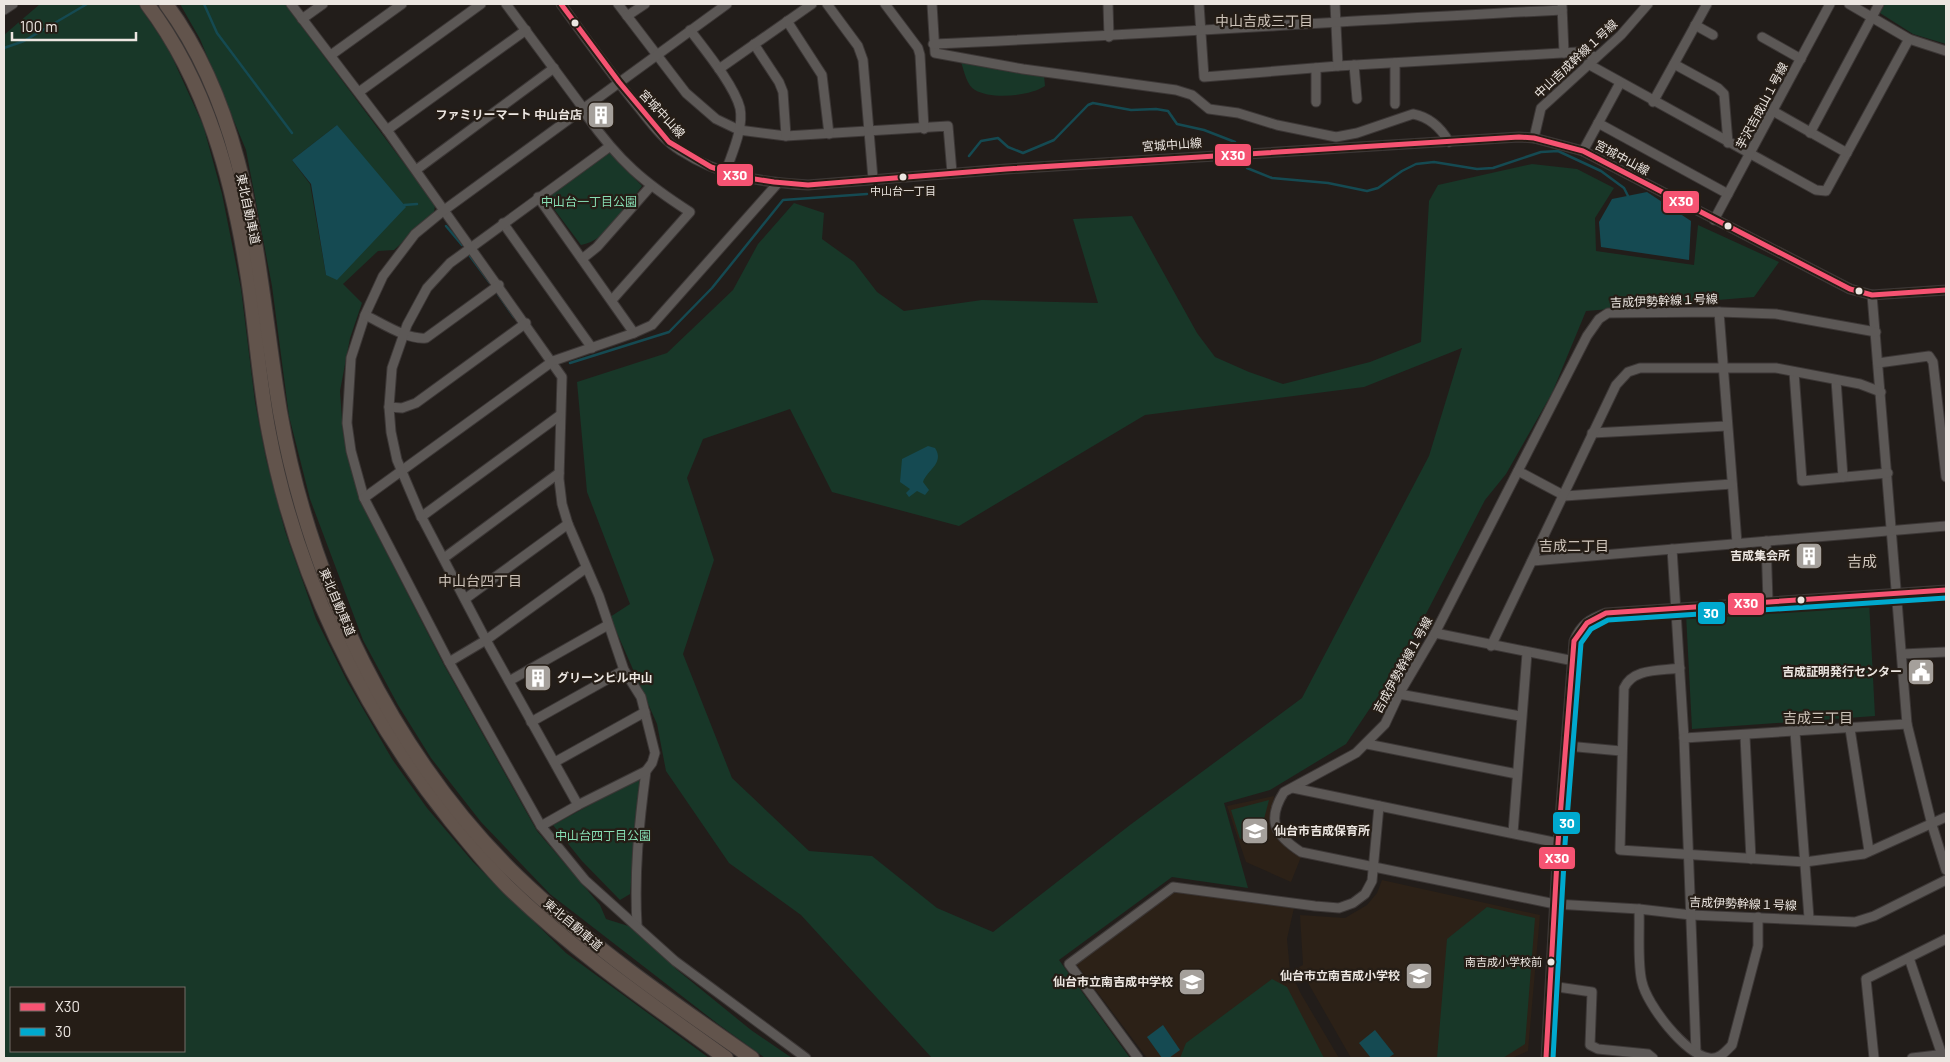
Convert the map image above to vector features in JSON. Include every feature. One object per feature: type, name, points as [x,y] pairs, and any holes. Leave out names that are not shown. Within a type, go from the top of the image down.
[{"type":"highway","name":"東北自動車道","points":[[147,4],[179,52],[194,82],[225,166],[242,242],[269,435],[281,485],[311,581],[330,625],[369,703],[417,777],[477,853],[505,884],[590,959],[726,1058]]},
{"type":"highway","name":"東北自動車道","points":[[166,4],[190,41],[206,72],[230,137],[252,223],[280,413],[296,486],[326,579],[344,624],[381,697],[431,773],[487,844],[516,875],[568,922],[628,970],[752,1058]]},
{"type":"street","points":[[4,10],[13,4]]},
{"type":"street","points":[[291,4],[387,130],[553,361],[562,377],[559,416],[559,473],[562,504],[568,524],[599,596],[624,670],[641,697],[655,753],[652,763],[646,771],[541,826]]},
{"type":"street","points":[[302,19],[323,4]]},
{"type":"street","points":[[331,55],[402,4]]},
{"type":"street","points":[[359,92],[481,4]]},
{"type":"street","points":[[506,4],[554,68],[609,147],[650,187],[690,212],[612,300]]},
{"type":"street","name":"宮城中山線","points":[[561,4],[618,82],[656,129],[680,151],[726,172],[758,181],[808,184],[1519,137],[1534,138],[1583,151],[1850,290],[1872,296],[1946,290]]},
{"type":"street","points":[[618,4],[686,93],[701,109],[716,120],[740,130],[786,136],[924,129],[948,126],[952,173]]},
{"type":"street","points":[[627,16],[645,4]]},
{"type":"street","points":[[727,4],[618,82],[585,112],[443,210],[415,234],[383,276],[365,315],[351,358],[347,414],[351,451],[364,498],[449,662],[541,826],[585,880],[614,907],[638,925],[675,961],[806,1058]]},
{"type":"street","points":[[719,69],[812,4]]},
{"type":"street","points":[[827,4],[858,46],[863,60],[873,179]]},
{"type":"street","points":[[885,4],[918,48],[924,129]]},
{"type":"street","points":[[932,4],[935,53],[1033,70],[1176,90],[1192,94],[1209,109],[1238,113],[1336,137],[1357,133],[1408,114],[1422,116],[1435,124],[1449,142]]},
{"type":"street","points":[[1108,4],[1109,37]]},
{"type":"street","points":[[1199,4],[1204,77],[1338,66],[1578,52],[1596,57]]},
{"type":"street","points":[[1335,4],[1338,66]]},
{"type":"street","name":"中山吉成幹線１号線","points":[[1534,138],[1541,108],[1621,35],[1648,4]]},
{"type":"street","points":[[1653,102],[1707,4]]},
{"type":"street","name":"芋沢吉成山１号線","points":[[1714,220],[1830,4]]},
{"type":"street","points":[[1849,4],[1909,39],[1946,50]]},
{"type":"street","points":[[1810,132],[1879,4]]},
{"type":"street","points":[[934,44],[1109,37],[1562,7],[1564,53]]},
{"type":"street","points":[[787,21],[822,75],[829,134]]},
{"type":"street","points":[[1695,25],[1713,35]]},
{"type":"street","points":[[387,130],[526,30]]},
{"type":"street","points":[[690,30],[719,69],[740,108],[740,130],[726,172]]},
{"type":"street","points":[[1762,37],[1801,59]]},
{"type":"street","points":[[1588,64],[1749,155],[1816,190],[1826,191],[1909,39]]},
{"type":"street","points":[[754,44],[779,82],[783,92],[786,136]]},
{"type":"street","points":[[1394,104],[1395,63]]},
{"type":"street","points":[[1674,64],[1718,88],[1724,94],[1728,143]]},
{"type":"street","points":[[1354,65],[1357,99]]},
{"type":"street","points":[[416,170],[554,68]]},
{"type":"street","points":[[1316,68],[1316,102]]},
{"type":"street","points":[[1583,151],[1620,83]]},
{"type":"street","points":[[1773,111],[1847,153]]},
{"type":"street","points":[[1598,123],[1728,194]]},
{"type":"street","points":[[578,805],[486,640],[421,517],[401,473],[391,432],[389,407],[392,368],[404,333],[428,288],[450,263],[609,147]]},
{"type":"street","points":[[364,498],[553,361],[634,334],[652,325],[778,182]]},
{"type":"street","points":[[582,259],[597,247],[650,187]]},
{"type":"street","points":[[538,197],[634,334]]},
{"type":"street","points":[[503,223],[592,348]]},
{"type":"street","points":[[365,315],[404,333],[426,338],[499,285]]},
{"type":"street","points":[[1872,296],[1893,530],[1907,724],[1932,825],[1946,870]]},
{"type":"street","points":[[1718,312],[1737,543]]},
{"type":"street","name":"吉成伊勢幹線１号線","points":[[1876,332],[1776,314],[1718,312],[1608,313],[1599,320],[1587,336],[1435,633],[1399,694],[1385,724],[1367,744],[1284,792],[1277,802],[1274,819],[1277,832],[1289,844],[1301,852],[1555,904],[1639,909],[1691,915],[1809,918],[1855,922],[1874,916],[1946,880]]},
{"type":"street","points":[[389,407],[402,408],[416,403],[526,323]]},
{"type":"street","points":[[1878,363],[1929,356],[1934,362],[1946,477]]},
{"type":"street","points":[[1491,646],[1565,496],[1592,433],[1618,381],[1628,372],[1640,368],[1776,368],[1860,384],[1881,392]]},
{"type":"street","points":[[1794,372],[1802,481],[1888,473]]},
{"type":"street","points":[[1836,380],[1843,477]]},
{"type":"street","points":[[421,517],[559,416]]},
{"type":"street","points":[[1592,433],[1727,426]]},
{"type":"street","points":[[1518,471],[1565,496],[1732,484]]},
{"type":"street","points":[[444,558],[559,473]]},
{"type":"street","points":[[465,599],[568,524]]},
{"type":"street","points":[[1532,561],[1946,526]]},
{"type":"street","points":[[1766,540],[1768,602]]},
{"type":"street","points":[[1672,549],[1684,738],[1696,1052]]},
{"type":"street","points":[[449,662],[486,640],[586,568]]},
{"type":"street","points":[[1546,1058],[1558,843],[1574,661],[1574,641],[1580,628],[1590,619],[1606,613],[1897,595],[1946,590]]},
{"type":"street","points":[[509,681],[608,625]]},
{"type":"street","points":[[1435,633],[1491,646],[1574,661]]},
{"type":"street","points":[[1902,654],[1946,652]]},
{"type":"street","points":[[1513,833],[1520,716],[1527,653]]},
{"type":"street","points":[[1680,668],[1636,674],[1628,680],[1624,688],[1620,850],[1805,862],[1869,851],[1932,825],[1946,817]]},
{"type":"street","points":[[531,722],[624,670]]},
{"type":"street","points":[[1399,694],[1520,716]]},
{"type":"street","points":[[555,762],[645,712]]},
{"type":"street","points":[[1684,738],[1745,736],[1907,724]]},
{"type":"street","points":[[1850,728],[1869,851]]},
{"type":"street","points":[[1795,732],[1809,918]]},
{"type":"street","points":[[1745,736],[1751,859]]},
{"type":"street","points":[[1367,744],[1517,774]]},
{"type":"street","points":[[1567,746],[1621,751]]},
{"type":"street","points":[[638,925],[635,884],[646,771]]},
{"type":"street","points":[[1293,788],[1558,843]]},
{"type":"street","points":[[1138,1058],[1069,964],[1173,887],[1339,908],[1353,903],[1365,894],[1372,881],[1375,867],[1379,806]]},
{"type":"street","points":[[1639,909],[1642,982],[1662,1020],[1696,1052],[1710,1058],[1720,1056],[1732,1046],[1758,946],[1758,917]]},
{"type":"street","points":[[1874,1058],[1866,978],[1946,939]]},
{"type":"street","points":[[1908,958],[1944,1056],[1912,1058]]},
{"type":"street","points":[[1551,986],[1592,992],[1590,1044],[1598,1049],[1648,1054],[1653,1058]]},
{"type":"shaded area","name":"仙台市吉成保育所","points":[[1274,796],[1271,822],[1279,840],[1289,850],[1301,857],[1291,882],[1246,862],[1227,806]]},
{"type":"shaded area","name":"仙台市立南吉成小学校","points":[[1382,880],[1540,915],[1528,1051],[1512,1058],[1351,1058],[1299,967],[1303,965],[1300,915],[1345,918],[1367,905],[1377,893]]},
{"type":"shaded area","name":"仙台市立南吉成中学校","points":[[1174,892],[1294,908],[1287,939],[1290,971],[1301,994],[1339,1058],[1147,1058],[1076,964]]},
{"type":"green space","points":[[40,4],[138,4],[168,48],[203,125],[222,194],[241,289],[255,402],[266,459],[285,531],[316,619],[347,681],[392,759],[427,808],[473,862],[566,953],[709,1058],[4,1058],[4,35]]},
{"type":"green space","points":[[180,4],[285,4],[435,205],[434,213],[394,250],[378,251],[343,284],[362,303],[350,338],[340,391],[343,433],[360,501],[444,665],[537,831],[600,905],[606,919],[638,929],[676,969],[751,1030],[792,1058],[765,1058],[550,894],[481,822],[431,758],[398,705],[363,640],[310,499],[289,416],[272,286],[246,150],[200,39]],"holes":[[[337,125],[326,275],[310,184],[292,160]]]},
{"type":"green space","points":[[1885,4],[1946,4],[1946,44],[1913,34],[1880,13]]},
{"type":"green space","points":[[961,62],[1044,75],[1045,86],[1030,92],[1011,96],[982,93],[972,88],[966,78]]},
{"type":"green space","name":"中山台一丁目公園","points":[[608,151],[642,186],[608,230],[591,242],[581,245],[548,201],[547,194]]},
{"type":"green space","points":[[1532,164],[1577,169],[1614,188],[1595,218],[1596,251],[1694,265],[1698,225],[1779,262],[1754,297],[1586,311],[1552,393],[1506,474],[1485,500],[1401,662],[1346,744],[1270,790],[1224,803],[1248,888],[1172,877],[1059,960],[1130,1058],[932,1058],[801,915],[729,863],[666,771],[657,724],[610,617],[630,604],[587,492],[577,382],[667,353],[733,290],[758,244],[794,203],[824,213],[822,239],[854,262],[877,292],[904,311],[982,300],[1098,303],[1073,219],[1132,216],[1197,333],[1215,357],[1283,384],[1370,362],[1421,342],[1429,201],[1438,185]],"holes":[[[1462,348],[1429,456],[1302,698],[1130,825],[993,932],[937,908],[872,856],[809,851],[732,778],[683,654],[714,560],[687,478],[703,439],[790,409],[832,492],[959,526],[1145,415],[1364,387]]]},
{"type":"green space","points":[[1869,601],[1875,716],[1692,729],[1686,614]]},
{"type":"green space","name":"中山台四丁目公園","points":[[638,779],[640,783],[630,894],[620,900],[582,861],[553,825]]},
{"type":"green space","points":[[1269,800],[1264,819],[1245,826],[1246,837],[1240,839],[1231,810]]},
{"type":"green space","points":[[1487,907],[1535,918],[1525,1044],[1503,1058],[1437,1058],[1447,939]]},
{"type":"green space","points":[[1272,979],[1287,987],[1324,1058],[1180,1058],[1186,1043]]},
{"type":"water","points":[[337,125],[406,207],[337,280],[326,275],[311,184],[292,160]]},
{"type":"water","points":[[1647,192],[1691,221],[1689,260],[1601,247],[1599,222],[1612,199]]},
{"type":"water","points":[[928,446],[935,448],[938,453],[937,462],[923,482],[929,490],[925,495],[917,491],[909,497],[906,493],[910,489],[900,482],[902,459]]},
{"type":"water","points":[[1163,1025],[1180,1050],[1169,1058],[1162,1058],[1147,1037]]},
{"type":"water","points":[[1375,1030],[1394,1054],[1388,1058],[1371,1058],[1359,1043]]},
{"type":"waterway","points":[[4,48],[24,41],[87,4]]},
{"type":"waterway","points":[[204,4],[217,33],[292,133]]},
{"type":"waterway","points":[[969,156],[981,141],[998,138],[1008,147],[1023,153],[1054,140],[1088,105],[1093,103],[1131,110],[1156,109],[1168,111],[1177,124],[1204,130],[1235,142]]},
{"type":"waterway","points":[[1246,163],[1247,168],[1272,178],[1328,183],[1367,191],[1378,188],[1402,171],[1416,164],[1434,162],[1477,169],[1493,168],[1541,152],[1558,151],[1601,171],[1624,188],[1628,196]]},
{"type":"waterway","points":[[570,363],[669,332],[712,288],[783,200],[867,194]]},
{"type":"waterway","points":[[404,205],[417,204]]},
{"type":"waterway","points":[[446,226],[462,245]]},
{"type":"waterway","points":[[470,256],[490,283]]},
{"type":"waterway","points":[[498,294],[514,317]]},
{"type":"transit line","name":"X30","points":[[561,4],[619,82],[669,142],[711,167],[742,177],[808,185],[1006,169],[1519,137],[1534,138],[1583,151],[1850,289],[1872,295],[1946,290]]},
{"type":"transit line","name":"X30","points":[[1546,1058],[1558,843],[1574,641],[1587,623],[1606,613],[1946,590]]},
{"type":"transit line","name":"30","points":[[1553,1058],[1565,844],[1581,643],[1591,629],[1608,620],[1946,598]]},
{"type":"place","name":"ファミリーマート 中山台店","points":[[601,115]]},
{"type":"place","name":"中山台一丁目","points":[[903,177]]},
{"type":"place","name":"吉成集会所","points":[[1809,556]]},
{"type":"place","name":"吉成証明発行センター","points":[[1921,672]]},
{"type":"place","name":"グリーンヒル中山","points":[[538,678]]},
{"type":"place","name":"仙台市吉成保育所","points":[[1255,831]]},
{"type":"place","name":"南吉成小学校前","points":[[1551,962]]},
{"type":"place","name":"仙台市立南吉成小学校","points":[[1419,976]]},
{"type":"place","name":"仙台市立南吉成中学校","points":[[1192,982]]},
{"type":"district","name":"中山吉成三丁目","points":[[1264,21]]},
{"type":"district","name":"吉成二丁目","points":[[1574,546]]},
{"type":"district","name":"吉成","points":[[1862,562]]},
{"type":"district","name":"中山台四丁目","points":[[480,581]]},
{"type":"district","name":"吉成三丁目","points":[[1818,718]]}]
